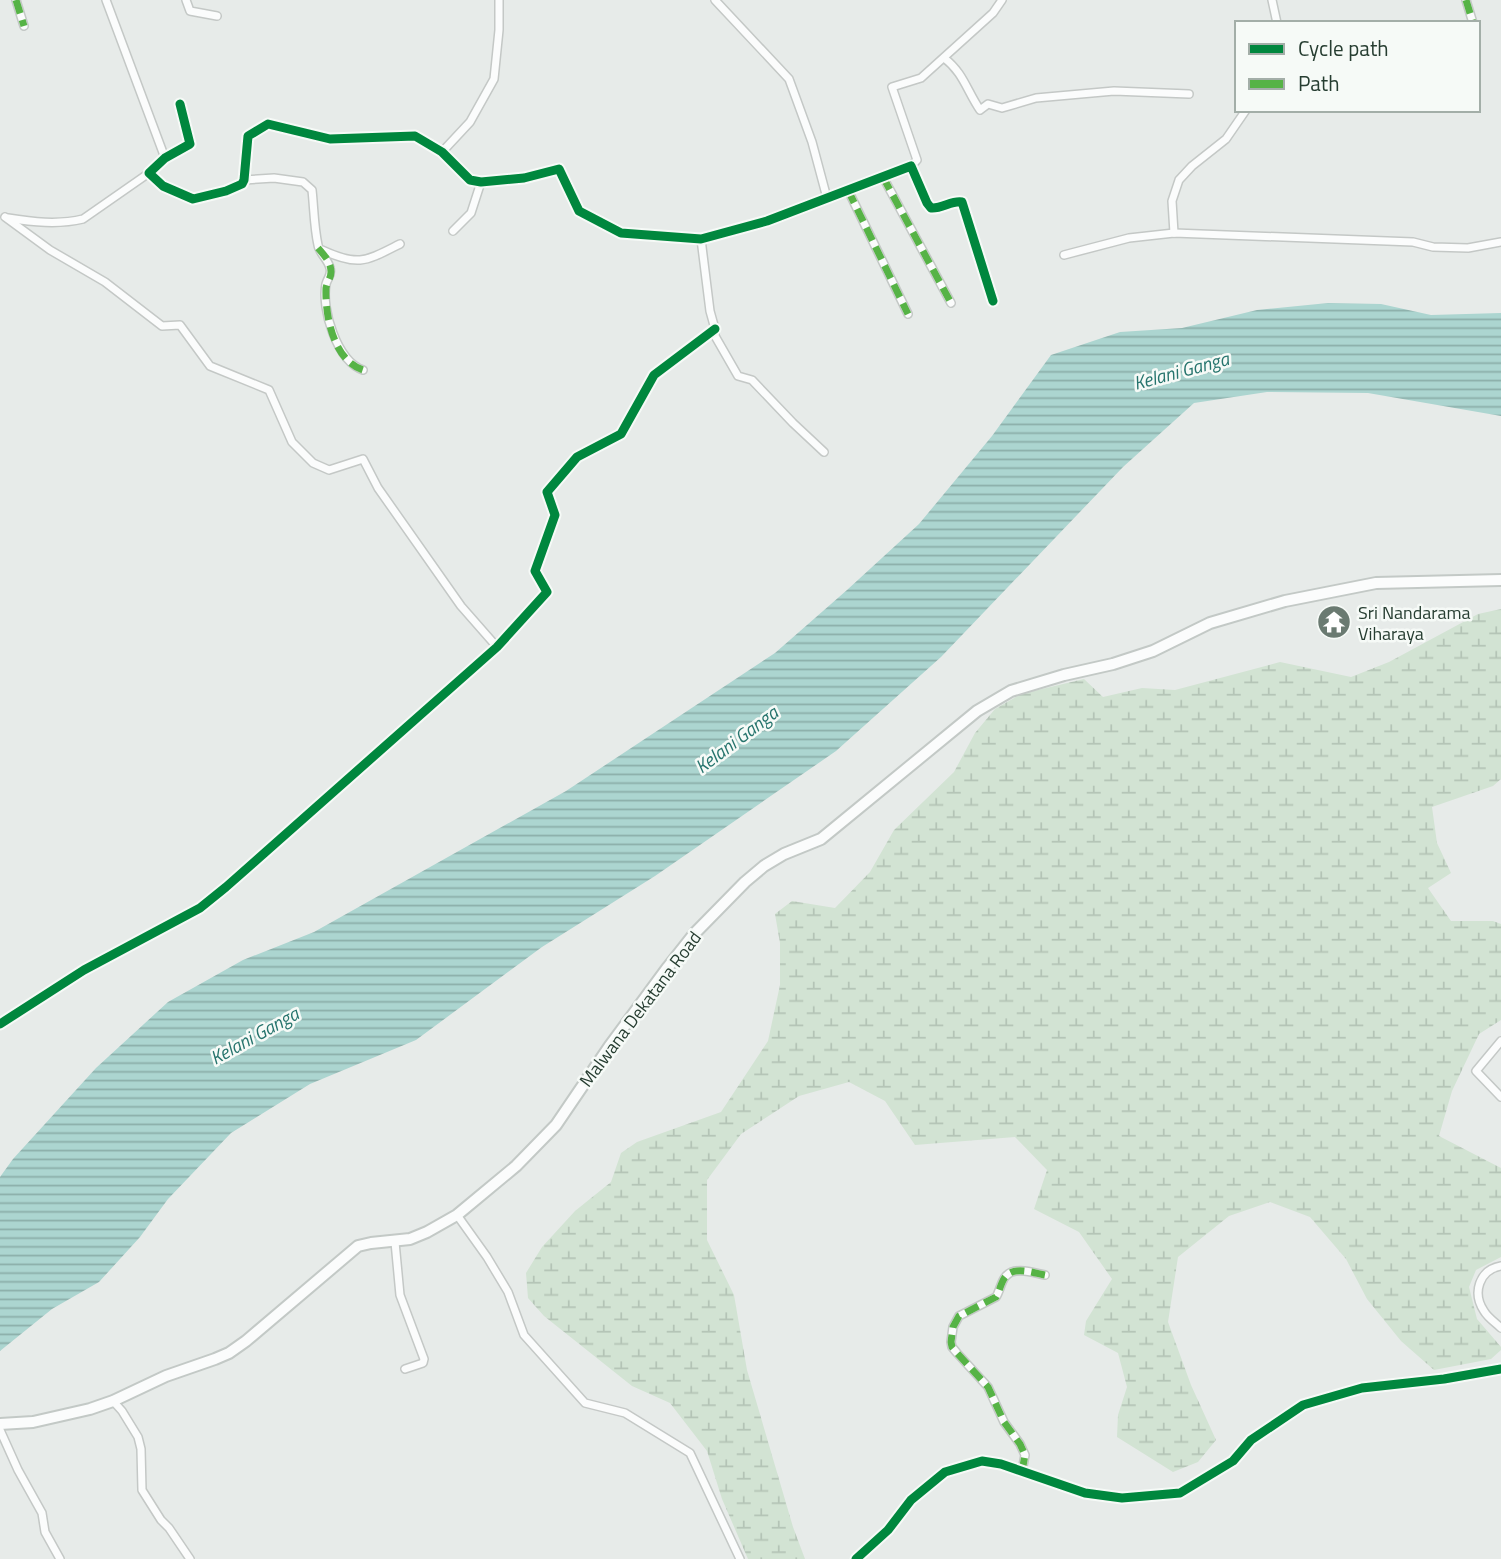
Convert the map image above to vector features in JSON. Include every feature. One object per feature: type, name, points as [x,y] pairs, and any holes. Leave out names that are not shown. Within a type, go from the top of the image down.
[{"type":"main road","name":"Malwana Dekatana Road","points":[[0,1424],[33,1422],[72,1414],[113,1401],[166,1376],[229,1353],[353,1250],[371,1243],[410,1240],[457,1215],[516,1166],[551,1131],[667,967],[745,882],[784,854],[821,839],[977,711],[1011,691],[1153,651],[1210,623],[1285,601],[1376,583],[1501,580]]},
{"type":"street","points":[[16,0],[24,26]]},
{"type":"street","points":[[106,0],[165,158]]},
{"type":"street","points":[[186,0],[190,12],[217,16]]},
{"type":"street","points":[[442,152],[470,122],[494,79],[499,0]]},
{"type":"street","points":[[715,0],[789,79],[812,142],[827,198]]},
{"type":"street","points":[[149,173],[163,186],[193,199],[226,191],[242,184],[244,180],[248,136],[268,124],[330,139],[415,136],[442,152],[470,180],[481,182],[524,178],[559,169],[579,211],[621,233],[701,239],[767,221],[911,166],[917,160],[892,87],[922,78],[993,13],[1002,0]]},
{"type":"street","points":[[1272,0],[1277,21]]},
{"type":"street","points":[[1466,0],[1472,21]]},
{"type":"street","points":[[944,58],[956,67],[980,110],[988,104],[1002,108],[1036,98],[1102,92],[1189,94]]},
{"type":"street","points":[[2,217],[40,223],[83,219],[149,173],[165,158],[190,144],[180,104]]},
{"type":"street","points":[[1174,233],[1172,201],[1179,180],[1226,139],[1245,112]]},
{"type":"street","points":[[911,166],[931,208],[962,202],[993,301]]},
{"type":"street","points":[[883,177],[951,303]]},
{"type":"street","points":[[244,180],[274,178],[303,182],[312,190],[318,248],[328,260],[331,270],[326,284],[327,310],[337,345],[354,365],[363,370]]},
{"type":"street","points":[[453,231],[471,213],[481,182]]},
{"type":"street","points":[[848,190],[908,314]]},
{"type":"street","points":[[2,217],[50,250],[105,282],[162,326],[180,325],[210,366],[269,390],[292,442],[313,463],[329,470],[363,459],[378,488],[461,607],[498,647]]},
{"type":"street","points":[[1064,255],[1129,238],[1174,233],[1413,242],[1433,247],[1468,248],[1501,242]]},
{"type":"street","points":[[701,239],[715,336],[738,376],[752,380],[824,453]]},
{"type":"street","points":[[318,248],[341,259],[367,261],[400,244]]},
{"type":"street","points":[[0,1024],[84,970],[200,908],[498,647],[547,592],[535,570],[555,514],[547,492],[577,457],[621,434],[654,375],[715,329]]},
{"type":"street","points":[[1501,1041],[1476,1071],[1501,1097]]},
{"type":"street","points":[[457,1215],[508,1292],[524,1335],[584,1403],[625,1413],[690,1453],[740,1559]]},
{"type":"street","points":[[395,1242],[400,1295],[424,1359],[423,1363],[405,1369]]},
{"type":"street","points":[[1501,1266],[1486,1272],[1479,1284],[1479,1300],[1484,1311],[1501,1328]]},
{"type":"street","points":[[1020,1471],[1024,1461],[1022,1448],[1004,1422],[988,1387],[952,1347],[951,1332],[959,1316],[996,1297],[1004,1277],[1010,1273],[1024,1271],[1045,1275]]},
{"type":"street","points":[[856,1559],[888,1530],[911,1500],[945,1472],[982,1461],[1001,1464],[1085,1493],[1122,1498],[1180,1493],[1233,1461],[1251,1440],[1303,1405],[1362,1388],[1444,1379],[1501,1369]]},
{"type":"street","points":[[113,1401],[138,1437],[142,1490],[190,1559]]},
{"type":"street","points":[[0,1430],[42,1513],[45,1532],[60,1559]]},
{"type":"green space","points":[[1501,609],[1501,779],[1493,786],[1432,807],[1437,843],[1451,873],[1428,888],[1451,921],[1493,921],[1501,924],[1501,1020],[1479,1034],[1452,1091],[1439,1136],[1501,1168],[1501,1257],[1476,1270],[1469,1287],[1477,1319],[1501,1350],[1491,1359],[1434,1370],[1401,1341],[1367,1299],[1346,1259],[1310,1217],[1270,1202],[1229,1216],[1178,1257],[1168,1322],[1191,1385],[1216,1440],[1198,1462],[1173,1472],[1117,1437],[1118,1415],[1127,1387],[1118,1353],[1084,1335],[1086,1321],[1112,1279],[1079,1232],[1034,1209],[1047,1170],[1015,1137],[915,1145],[885,1101],[849,1082],[799,1096],[741,1134],[707,1180],[707,1240],[734,1295],[747,1370],[805,1559],[748,1559],[722,1499],[707,1451],[670,1403],[632,1386],[544,1316],[528,1298],[526,1273],[542,1247],[575,1211],[611,1182],[621,1153],[637,1142],[721,1112],[768,1041],[780,985],[780,943],[775,914],[792,901],[835,908],[870,872],[894,830],[954,772],[975,733],[995,709],[1021,694],[1084,679],[1103,697],[1142,688],[1175,690],[1280,662],[1351,677],[1389,662],[1478,614]]},
{"type":"water","name":"Kelani Ganga","points":[[1328,303],[1381,304],[1431,315],[1501,313],[1501,416],[1368,393],[1267,392],[1194,403],[1123,467],[941,657],[836,751],[655,876],[542,947],[416,1040],[310,1084],[231,1133],[168,1199],[140,1237],[99,1282],[52,1309],[0,1351],[0,1177],[13,1159],[96,1068],[168,1002],[243,960],[314,932],[566,791],[775,653],[919,524],[992,436],[1051,355],[1120,332],[1182,328],[1257,310]]},
{"type":"marked path","points":[[16,0],[24,26]]},
{"type":"marked path","points":[[1466,0],[1472,21]]},
{"type":"marked path","points":[[883,177],[951,303]]},
{"type":"marked path","points":[[848,190],[908,314]]},
{"type":"marked path","points":[[318,248],[331,268],[326,299],[333,335],[344,357],[363,370]]},
{"type":"marked path","points":[[1020,1471],[1025,1455],[1020,1444],[1004,1422],[988,1387],[952,1347],[951,1342],[953,1327],[959,1316],[996,1297],[1004,1278],[1010,1273],[1025,1271],[1045,1275]]},
{"type":"cycle path","points":[[180,104],[190,144],[165,158],[149,173],[163,186],[193,199],[242,184],[248,136],[268,124],[330,139],[415,136],[442,152],[470,180],[481,182],[524,178],[559,169],[579,211],[621,233],[701,239],[767,221],[911,166],[931,208],[962,202],[993,301]]},
{"type":"cycle path","points":[[0,1024],[84,970],[200,908],[497,647],[547,592],[535,571],[555,515],[547,492],[577,457],[621,434],[654,375],[715,329]]},
{"type":"cycle path","points":[[856,1559],[888,1530],[911,1500],[945,1472],[982,1461],[1001,1464],[1085,1493],[1122,1498],[1180,1493],[1233,1461],[1251,1440],[1303,1405],[1362,1388],[1444,1379],[1501,1369]]},
{"type":"place","name":"Sri Nandarama Viharaya","points":[[1334,622]]}]
